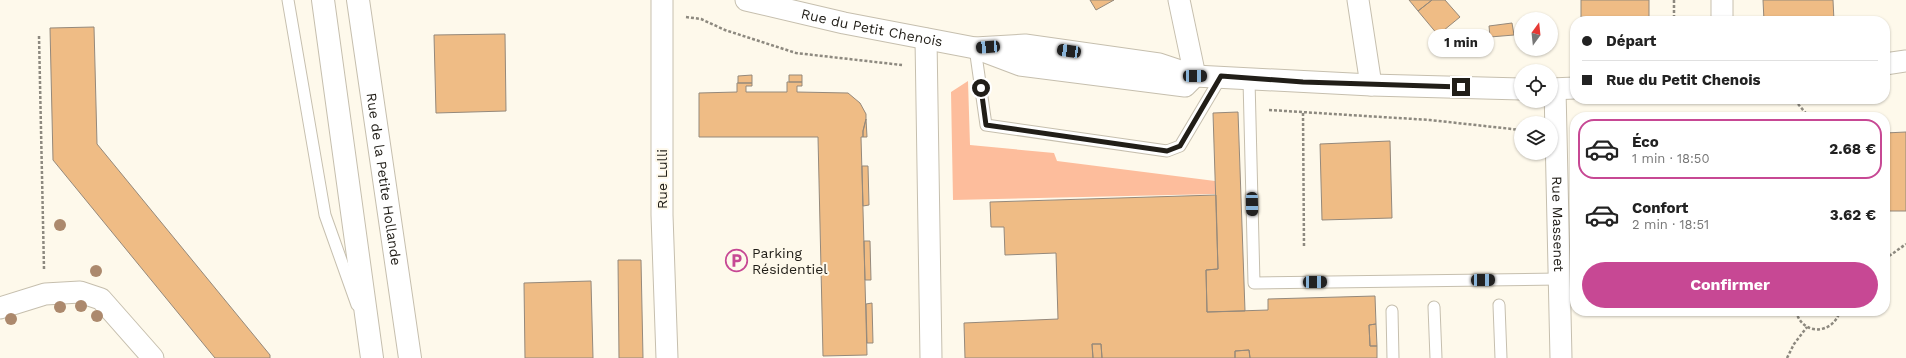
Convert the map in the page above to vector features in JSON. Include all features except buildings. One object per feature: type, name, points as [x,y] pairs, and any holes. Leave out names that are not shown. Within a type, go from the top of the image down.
[{"type":"street","points":[[322,0],[371,350]]},
{"type":"street","name":"Rue Lulli","points":[[662,0],[662,215],[667,358]]},
{"type":"street","name":"Rue du Petit Chenois","points":[[746,0],[844,23],[975,48],[1025,45],[1159,64],[1195,76],[1221,76],[1249,80],[1371,85],[1514,89]]},
{"type":"street","points":[[1179,0],[1195,76]]},
{"type":"street","points":[[1358,0],[1371,85]]},
{"type":"street","points":[[1722,0],[1722,16]]},
{"type":"street","name":"Rue de la Petite Hollande","points":[[359,1],[410,358]]},
{"type":"street","points":[[926,39],[931,358]]},
{"type":"street","points":[[1890,63],[1906,61]]},
{"type":"street","name":"Rue Massenet","points":[[1560,89],[1559,279],[1561,358]]},
{"type":"street","points":[[0,308],[45,294],[80,292],[101,299],[153,358]]},
{"type":"lane","points":[[288,0],[325,215],[371,350]]},
{"type":"lane","points":[[975,48],[986,125],[1167,151],[1180,146],[1221,76]]},
{"type":"lane","points":[[1249,80],[1254,284],[1559,279]]},
{"type":"lane","points":[[1499,305],[1501,358]]},
{"type":"lane","points":[[1434,307],[1436,358]]},
{"type":"lane","points":[[1392,311],[1393,358]]},
{"type":"path","points":[[1674,0],[1674,16]]},
{"type":"path","points":[[38,36],[45,294]]},
{"type":"path","points":[[1798,104],[1805,112]]},
{"type":"path","points":[[1303,113],[1304,247]]},
{"type":"path","points":[[1890,256],[1906,244]]},
{"type":"path","points":[[1798,316],[1806,327],[1820,330],[1827,328],[1839,316]]},
{"type":"path","points":[[1787,358],[1794,344],[1806,327]]},
{"type":"shaded area","points":[[968,81],[970,145],[1054,153],[1057,161],[1215,181],[1216,194],[953,200],[951,92]]},
{"type":"place","name":"Parking Résidentiel","points":[[737,261]]},
{"type":"route","points":[[981,88],[986,125],[1167,151],[1180,146],[1221,76],[1249,80],[1461,87]]}]
